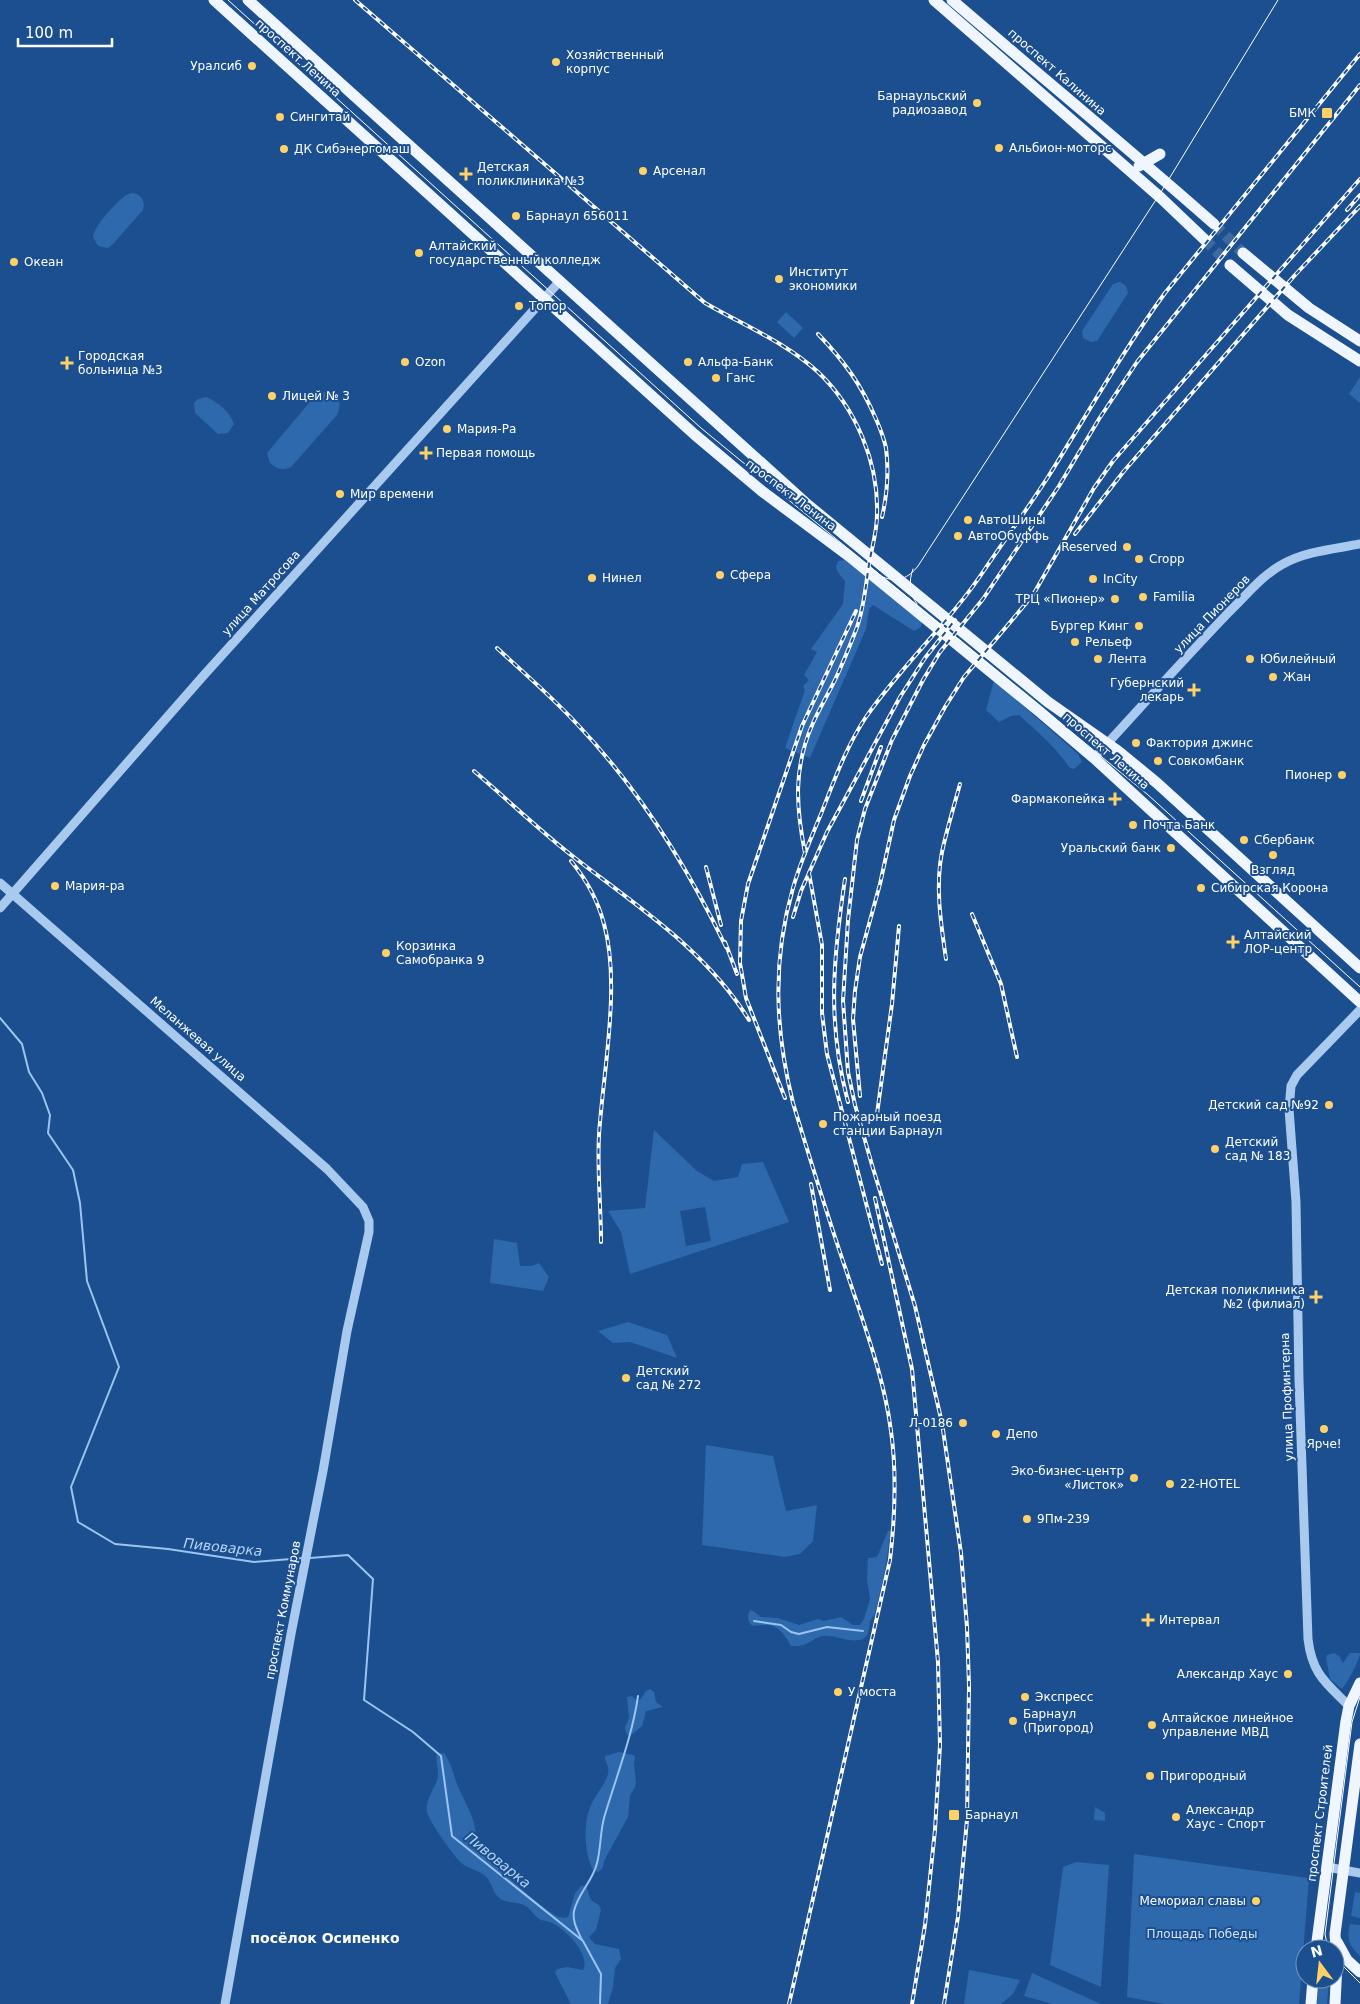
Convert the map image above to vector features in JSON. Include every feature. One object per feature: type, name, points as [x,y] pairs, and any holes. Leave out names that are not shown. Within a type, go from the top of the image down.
[{"type":"main road","name":"проспект Ленина","points":[[214,0],[694,434],[763,492],[853,551]]},
{"type":"main road","name":"проспект Ленина","points":[[248,0],[710,418],[853,551],[882,575],[919,613],[1094,758],[1360,1002]]},
{"type":"main road","points":[[934,0],[1155,193],[1204,239]]},
{"type":"main road","name":"проспект Калинина","points":[[952,0],[1214,224]]},
{"type":"main road","points":[[325,101],[340,84]]},
{"type":"main road","points":[[1123,165],[1137,168],[1160,154]]},
{"type":"main road","points":[[1243,253],[1309,308],[1360,341]]},
{"type":"main road","points":[[1230,264],[1288,315],[1360,361]]},
{"type":"main road","points":[[694,434],[710,418]]},
{"type":"main road","name":"проспект Ленина","points":[[882,575],[927,603],[1048,702],[1157,783],[1360,968]]},
{"type":"main road","name":"проспект Строителей","points":[[1317,1939],[1349,1706],[1360,1683]]},
{"type":"main road","points":[[1335,1939],[1360,1744]]},
{"type":"main road","points":[[1335,1934],[1341,1951],[1357,1969]]},
{"type":"main road","points":[[1345,1962],[1357,1969]]},
{"type":"main road","points":[[1310,2004],[1312,1989]]},
{"type":"main road","points":[[1335,1989],[1335,2004]]},
{"type":"street","name":"улица Матросова","points":[[0,908],[204,675],[559,282]]},
{"type":"street","name":"улица Пионеров","points":[[1094,758],[1222,619],[1267,575],[1281,564],[1293,559],[1360,544]]},
{"type":"street","name":"Меланжевая улица","points":[[0,883],[327,1169],[363,1207],[369,1222]]},
{"type":"street","name":"улица Профинтерна","points":[[1349,1706],[1315,1670],[1308,1640],[1299,1380],[1296,1202],[1290,1109],[1291,1086],[1297,1075],[1360,1010]]},
{"type":"street","name":"проспект Коммунаров","points":[[225,2004],[347,1332],[368,1237],[369,1222]]},
{"type":"street","points":[[1327,1867],[1360,1872]]},
{"type":"green space","points":[[131,193],[137,194],[142,198],[144,203],[143,210],[108,248],[98,246],[93,237],[97,226],[120,200]]},
{"type":"green space","points":[[1120,282],[1126,286],[1128,293],[1097,341],[1091,342],[1083,338],[1082,331],[1113,284]]},
{"type":"green space","points":[[786,312],[803,328],[794,338],[777,322]]},
{"type":"green space","points":[[1360,377],[1360,403],[1349,394]]},
{"type":"green space","points":[[327,391],[335,395],[339,400],[337,415],[291,467],[282,469],[270,463],[267,453],[314,397]]},
{"type":"green space","points":[[206,397],[223,408],[229,415],[234,424],[228,433],[218,434],[195,413],[194,403],[198,399]]},
{"type":"green space","points":[[846,560],[922,622],[921,627],[914,631],[873,605],[869,609],[866,629],[810,758],[785,748],[805,690],[803,686],[809,680],[804,675],[817,652],[811,649],[843,604],[845,581],[836,567],[838,561]]},
{"type":"green space","points":[[994,680],[1078,754],[1082,762],[1074,769],[1070,768],[1052,746],[1019,715],[1011,716],[999,722],[986,710]]},
{"type":"green space","points":[[654,1130],[697,1171],[714,1181],[738,1177],[742,1164],[763,1162],[789,1222],[630,1274],[621,1232],[608,1211],[645,1208]],"holes":[[[705,1207],[711,1241],[686,1246],[680,1211]]]},
{"type":"green space","points":[[494,1239],[517,1243],[520,1266],[532,1266],[539,1263],[549,1277],[543,1291],[490,1283]]},
{"type":"green space","points":[[628,1322],[667,1335],[677,1358],[630,1342],[613,1343],[598,1331]]},
{"type":"green space","points":[[706,1445],[773,1456],[786,1511],[817,1505],[813,1541],[800,1554],[785,1557],[702,1545]]},
{"type":"green space","points":[[888,1531],[891,1531],[885,1571],[875,1614],[870,1621],[868,1634],[863,1639],[847,1640],[833,1636],[824,1636],[806,1644],[791,1646],[784,1634],[776,1628],[767,1625],[753,1626],[750,1623],[748,1617],[750,1610],[761,1617],[778,1618],[799,1625],[818,1619],[824,1621],[841,1617],[853,1625],[860,1625],[864,1619],[870,1599],[867,1580],[868,1558],[877,1557]]},
{"type":"green space","points":[[1334,1653],[1339,1656],[1343,1663],[1350,1653],[1360,1653],[1356,1666],[1342,1689],[1330,1679],[1326,1658],[1327,1655]]},
{"type":"green space","points":[[650,1689],[654,1692],[656,1702],[663,1707],[646,1711],[642,1726],[629,1737],[625,1727],[629,1718],[627,1697],[632,1696],[640,1700],[646,1691]]},
{"type":"green space","points":[[619,1752],[634,1755],[636,1782],[630,1796],[628,1817],[605,1859],[602,1869],[598,1872],[593,1870],[586,1846],[588,1812],[608,1774],[605,1756]]},
{"type":"green space","points":[[444,1753],[475,1826],[478,1845],[502,1872],[558,1917],[568,1917],[575,1893],[581,1886],[586,1886],[591,1900],[599,1905],[601,1910],[596,1930],[589,1937],[595,1944],[619,1949],[621,1959],[615,1968],[613,1987],[608,2004],[571,2004],[555,1973],[557,1969],[567,1967],[583,1970],[583,1957],[570,1936],[551,1922],[539,1919],[526,1906],[504,1901],[498,1897],[487,1877],[464,1865],[437,1831],[429,1817],[427,1808],[428,1799],[438,1777],[437,1754]]},
{"type":"green space","points":[[1095,1807],[1105,1813],[1105,1821],[1094,1820]]},
{"type":"green space","name":"Площадь Победы","points":[[1134,1854],[1309,1878],[1304,1939],[1295,1939],[1295,1989],[1300,1989],[1299,2004],[1164,2004],[1127,1997]]},
{"type":"green space","points":[[1076,1862],[1109,1865],[1101,1987],[1050,1965],[1063,1867]]},
{"type":"green space","points":[[1355,1892],[1360,1893],[1360,1918],[1351,1916]]},
{"type":"green space","points":[[1350,1924],[1360,1925],[1360,1956],[1349,1942]]},
{"type":"green space","points":[[969,1970],[1020,1980],[1013,1994],[1001,2004],[964,2004]]},
{"type":"green space","points":[[1032,1973],[1101,2004],[1052,2004],[1024,1996]]},
{"type":"green space","points":[[1318,1989],[1328,1989],[1327,2004],[1317,2004]]},
{"type":"waterway","name":"Пивоварка","points":[[0,1018],[22,1044],[29,1072],[42,1093],[50,1115],[48,1133],[73,1170],[80,1203],[87,1281],[119,1367],[71,1487],[78,1522],[115,1544],[168,1549],[254,1562],[303,1558]]},
{"type":"waterway","name":"Пивоварка","points":[[310,1558],[348,1555],[373,1579],[364,1700],[413,1732],[441,1756],[452,1836],[583,1941],[601,1974],[600,2004]]},
{"type":"waterway","name":"Пивоварка","points":[[754,1621],[781,1625],[791,1632],[799,1634],[827,1627],[863,1631]]},
{"type":"waterway","points":[[582,1940],[575,1923],[574,1911],[597,1863],[604,1818],[628,1742],[638,1696]]},
{"type":"tunnel","points":[[1214,224],[1243,253]]},
{"type":"tunnel","points":[[1204,239],[1230,265]]},
{"type":"tram line","points":[[228,0],[701,428],[1147,794],[1360,987]]},
{"type":"tram line","points":[[883,577],[893,580],[902,578],[911,574],[918,566],[1161,192],[1278,0]]},
{"type":"tram line","points":[[913,569],[911,588],[917,604]]},
{"type":"tram line","points":[[1326,1939],[1325,1934],[1352,1722],[1360,1697]]},
{"type":"tram line","points":[[1345,1968],[1360,1983]]},
{"type":"railway","points":[[355,0],[705,303],[778,343],[805,361],[832,386],[854,419],[869,456],[874,476],[877,495],[876,527],[863,604],[857,627],[837,676],[813,723],[802,756],[799,772],[798,804],[805,853]]},
{"type":"railway","points":[[789,2004],[890,1560],[895,1495],[893,1447],[883,1390],[872,1349],[825,1208],[793,1103],[782,1049],[778,995],[779,969],[786,915],[793,888],[841,764],[852,740],[866,717],[971,588],[1040,489],[1119,361],[1165,293],[1360,54]]},
{"type":"railway","points":[[944,2004],[958,1917],[967,1820],[969,1686],[967,1627],[961,1553],[942,1423],[915,1306],[872,1165],[848,1072],[843,1001],[848,920],[857,840],[865,809],[892,740],[923,680],[940,652],[983,599],[1059,486],[1099,419],[1137,362],[1360,85]]},
{"type":"railway","points":[[860,1096],[853,1019],[860,957],[880,884],[894,820],[924,745],[964,677],[1033,595],[1094,488],[1113,461],[1360,179]]},
{"type":"railway","points":[[1347,210],[1360,195]]},
{"type":"railway","points":[[1075,534],[1124,471],[1295,275],[1360,206]]},
{"type":"railway","points":[[818,334],[836,354],[858,384],[882,434],[887,457],[886,492],[882,517]]},
{"type":"railway","points":[[785,1098],[746,998],[740,963],[741,921],[748,884],[802,726],[856,611]]},
{"type":"railway","points":[[793,917],[801,891],[827,832],[900,697],[925,658],[955,620]]},
{"type":"railway","points":[[497,648],[567,714],[600,749],[621,775],[678,858],[726,947]]},
{"type":"railway","points":[[861,801],[881,747]]},
{"type":"railway","points":[[474,771],[562,848],[647,913],[692,951],[713,972],[749,1020]]},
{"type":"railway","points":[[946,959],[940,906],[940,865],[960,784]]},
{"type":"railway","points":[[571,861],[582,875],[598,907],[609,948],[611,1001],[598,1162],[601,1242]]},
{"type":"railway","points":[[706,867],[721,925]]},
{"type":"railway","points":[[809,873],[822,945],[822,1013],[827,1054],[882,1264]]},
{"type":"railway","points":[[845,879],[837,936],[834,991],[837,1045],[848,1102]]},
{"type":"railway","points":[[972,914],[1001,984],[1017,1057]]},
{"type":"railway","points":[[877,1114],[892,1004],[899,926]]},
{"type":"railway","points":[[725,942],[737,974]]},
{"type":"railway","points":[[811,1184],[830,1290]]},
{"type":"railway","points":[[875,1198],[912,1369],[938,1662],[940,1745],[935,1830],[925,1925],[912,2004]]},
{"type":"place","name":"Хозяйственный корпус","points":[[556,62]]},
{"type":"place","name":"Уралсиб","points":[[252,66]]},
{"type":"place","name":"Барнаульский радиозавод","points":[[977,103]]},
{"type":"place","name":"БМК","points":[[1327,113]]},
{"type":"place","name":"Сингитай","points":[[280,117]]},
{"type":"place","name":"Альбион-моторс","points":[[999,148]]},
{"type":"place","name":"ДК Сибэнергомаш","points":[[284,149]]},
{"type":"place","name":"Арсенал","points":[[643,171]]},
{"type":"place","name":"Детская поликлиника №3","points":[[466,174]]},
{"type":"place","name":"Барнаул 656011","points":[[516,216]]},
{"type":"place","name":"Алтайский государственный колледж","points":[[419,253]]},
{"type":"place","name":"Океан","points":[[14,262]]},
{"type":"place","name":"Институт экономики","points":[[779,279]]},
{"type":"place","name":"Топор","points":[[519,306]]},
{"type":"place","name":"Ozon","points":[[405,362]]},
{"type":"place","name":"Альфа-Банк","points":[[688,362]]},
{"type":"place","name":"Городская больница №3","points":[[67,363]]},
{"type":"place","name":"Ганс","points":[[716,378]]},
{"type":"place","name":"Лицей № 3","points":[[272,396]]},
{"type":"place","name":"Мария-Ра","points":[[447,429]]},
{"type":"place","name":"Первая помощь","points":[[426,453]]},
{"type":"place","name":"Мир времени","points":[[340,494]]},
{"type":"place","name":"АвтоШины","points":[[968,520]]},
{"type":"place","name":"АвтоОбуффь","points":[[958,536]]},
{"type":"place","name":"Reserved","points":[[1127,547]]},
{"type":"place","name":"Cropp","points":[[1139,559]]},
{"type":"place","name":"Сфера","points":[[720,575]]},
{"type":"place","name":"Нинел","points":[[592,578]]},
{"type":"place","name":"InCity","points":[[1093,579]]},
{"type":"place","name":"Familia","points":[[1143,597]]},
{"type":"place","name":"ТРЦ «Пионер»","points":[[1115,599]]},
{"type":"place","name":"Бургер Кинг","points":[[1139,626]]},
{"type":"place","name":"Рельеф","points":[[1075,642]]},
{"type":"place","name":"Лента","points":[[1098,659]]},
{"type":"place","name":"Юбилейный","points":[[1250,659]]},
{"type":"place","name":"Жан","points":[[1273,677]]},
{"type":"place","name":"Губернский лекарь","points":[[1194,690]]},
{"type":"place","name":"Фактория джинс","points":[[1136,743]]},
{"type":"place","name":"Совкомбанк","points":[[1158,761]]},
{"type":"place","name":"Пионер","points":[[1342,775]]},
{"type":"place","name":"Фармакопейка","points":[[1115,799]]},
{"type":"place","name":"Почта Банк","points":[[1133,825]]},
{"type":"place","name":"Сбербанк","points":[[1244,840]]},
{"type":"place","name":"Уральский банк","points":[[1171,848]]},
{"type":"place","name":"Взгляд","points":[[1273,855]]},
{"type":"place","name":"Мария-ра","points":[[55,886]]},
{"type":"place","name":"Сибирская Корона","points":[[1201,888]]},
{"type":"place","name":"Алтайский ЛОР-центр","points":[[1233,942]]},
{"type":"place","name":"Корзинка Самобранка 9","points":[[386,953]]},
{"type":"place","name":"Детский сад №92","points":[[1329,1105]]},
{"type":"place","name":"Пожарный поезд станции Барнаул","points":[[823,1124]]},
{"type":"place","name":"Детский сад № 183","points":[[1215,1149]]},
{"type":"place","name":"Детская поликлиника №2 (филиал)","points":[[1316,1297]]},
{"type":"place","name":"Детский сад № 272","points":[[626,1378]]},
{"type":"place","name":"Л-0186","points":[[963,1423]]},
{"type":"place","name":"Ярче!","points":[[1324,1429]]},
{"type":"place","name":"Депо","points":[[996,1434]]},
{"type":"place","name":"Эко-бизнес-центр «Листок»","points":[[1134,1478]]},
{"type":"place","name":"22-HOTEL","points":[[1170,1484]]},
{"type":"place","name":"9Пм-239","points":[[1027,1519]]},
{"type":"place","name":"Интервал","points":[[1148,1620]]},
{"type":"place","name":"Александр Хаус","points":[[1288,1674]]},
{"type":"place","name":"У моста","points":[[838,1692]]},
{"type":"place","name":"Экспресс","points":[[1025,1697]]},
{"type":"place","name":"Барнаул (Пригород)","points":[[1013,1721]]},
{"type":"place","name":"Алтайское линейное управление МВД","points":[[1152,1725]]},
{"type":"place","name":"Пригородный","points":[[1150,1776]]},
{"type":"place","name":"Барнаул","points":[[954,1815]]},
{"type":"place","name":"Александр Хаус - Спорт","points":[[1176,1817]]},
{"type":"place","name":"Мемориал славы","points":[[1256,1901]]},
{"type":"district","name":"посёлок Осипенко","points":[[325,1938]]}]
